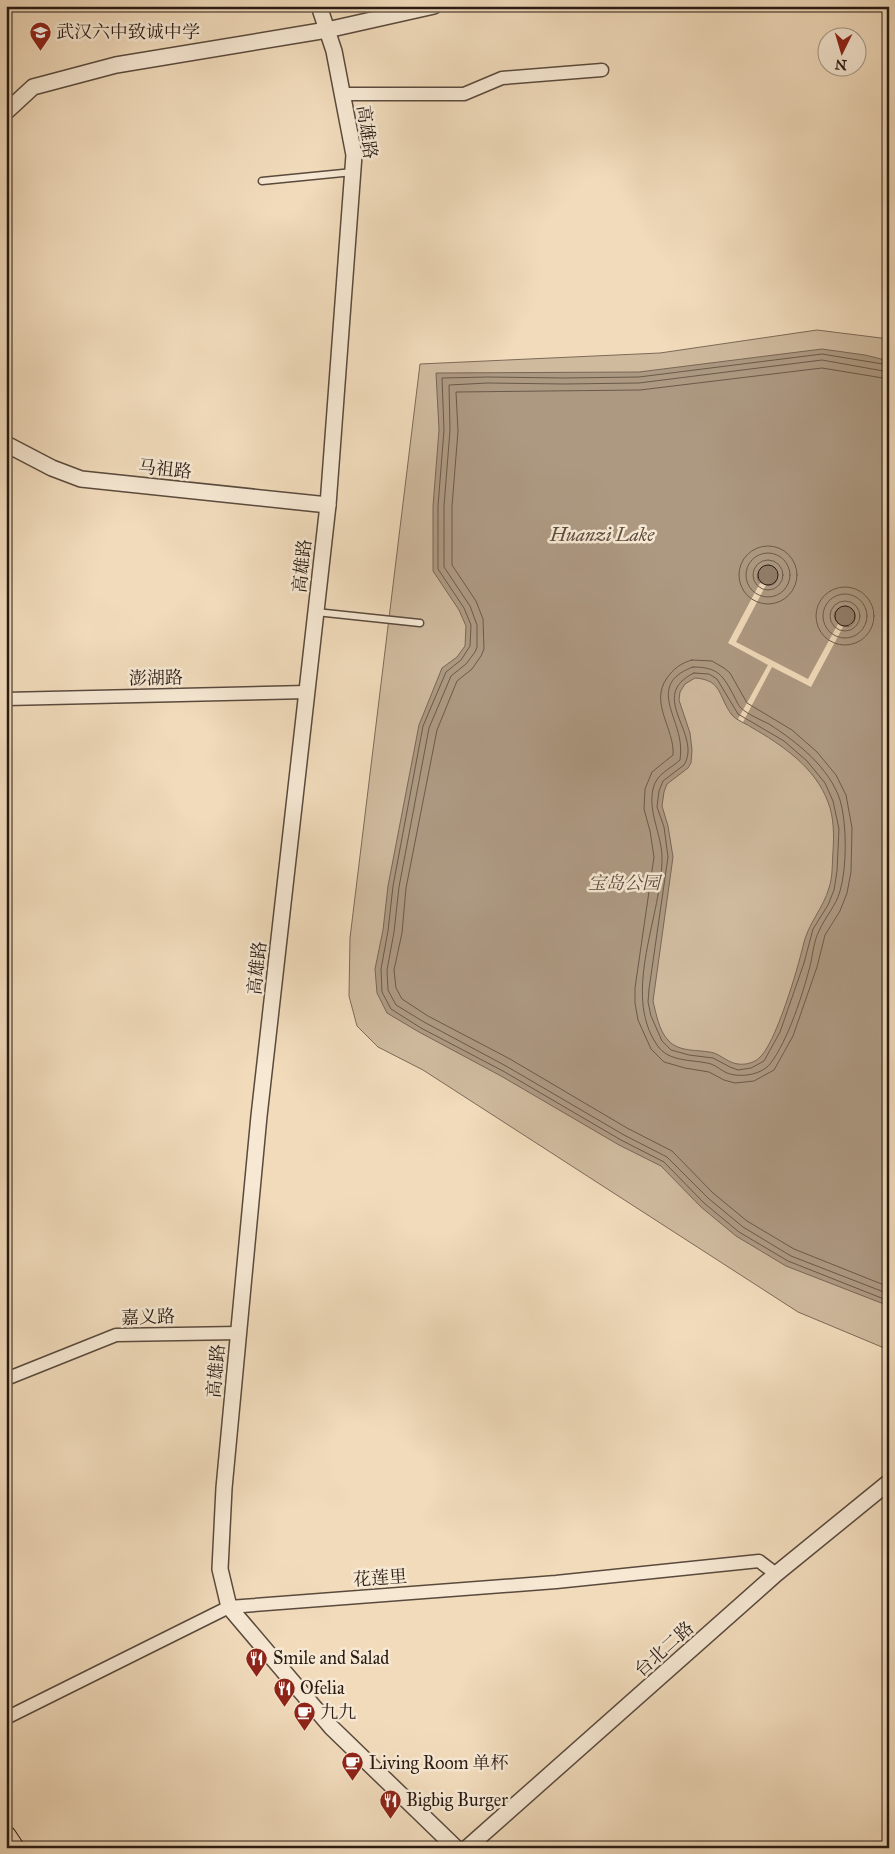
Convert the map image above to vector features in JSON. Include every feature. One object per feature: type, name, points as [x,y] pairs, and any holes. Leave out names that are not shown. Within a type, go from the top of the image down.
[{"type":"main road","points":[[6,1836],[14,1848]]},
{"type":"street","name":"高雄路","points":[[319,6],[334,51],[354,155],[353,172],[328,505],[260,1106],[224,1488],[220,1569],[229,1607],[331,1727],[456,1848]]},
{"type":"street","points":[[6,112],[33,87],[116,65],[327,30],[434,6]]},
{"type":"street","points":[[342,94],[464,94],[502,78],[602,70]]},
{"type":"street","name":"马祖路","points":[[6,444],[52,468],[81,479],[328,505]]},
{"type":"street","name":"澎湖路","points":[[6,699],[307,692]]},
{"type":"street","name":"嘉义路","points":[[6,1379],[116,1334],[239,1333]]},
{"type":"street","name":"台北二路","points":[[468,1848],[776,1574],[889,1482]]},
{"type":"street","name":"花莲里","points":[[6,1718],[229,1607],[556,1582],[759,1561],[776,1574]]},
{"type":"lane","points":[[262,180],[353,172]]},
{"type":"lane","points":[[316,612],[420,623]]},
{"type":"green space","name":"Huanzi Lake","points":[[817,330],[889,339],[889,1350],[798,1312],[423,1070],[378,1047],[357,1026],[349,996],[350,938],[420,364],[660,353]]},
{"type":"water","name":"Huanzi Lake","points":[[822,349],[865,355],[889,361],[889,1306],[786,1266],[736,1236],[701,1207],[661,1166],[619,1145],[501,1076],[387,1013],[377,993],[375,969],[383,930],[388,886],[419,725],[442,668],[457,657],[465,646],[466,626],[459,610],[433,571],[433,506],[439,430],[436,373],[639,372]],"holes":[[[769,565],[776,571],[776,582],[770,585],[762,584],[758,579],[758,572]],[[846,606],[853,610],[855,614],[853,624],[848,627],[838,623],[834,614],[838,609]],[[695,678],[711,682],[719,691],[734,717],[774,741],[796,758],[815,778],[822,789],[830,808],[832,820],[832,874],[826,896],[805,938],[791,988],[772,1039],[759,1058],[746,1064],[729,1061],[714,1053],[683,1049],[673,1044],[662,1032],[653,1001],[673,857],[668,826],[662,806],[664,792],[667,784],[688,768],[691,763],[690,733],[679,700],[680,692],[685,684]]]},
{"type":"pier","points":[[760,583],[766,585],[736,642],[808,679],[838,624],[843,627],[811,687],[772,667],[743,722],[738,719],[768,665],[728,643]]},
{"type":"building","points":[[768,565],[775,568],[778,575],[775,582],[768,585],[761,582],[758,575],[761,568]]},
{"type":"building","points":[[845,606],[852,609],[855,616],[852,623],[845,626],[838,623],[835,616],[838,609]]},
{"type":"place","name":"武汉六中致诚中学","points":[[40,51]]},
{"type":"place","name":"Smile and Salad","points":[[257,1677]]},
{"type":"place","name":"Ofelia","points":[[284,1707]]},
{"type":"place","name":"九九","points":[[304,1731]]},
{"type":"place","name":"Living Room 单杯","points":[[353,1782]]},
{"type":"place","name":"Bigbig Burger","points":[[390,1819]]},
{"type":"park label","name":"宝岛公园","points":[[624,883]]}]
